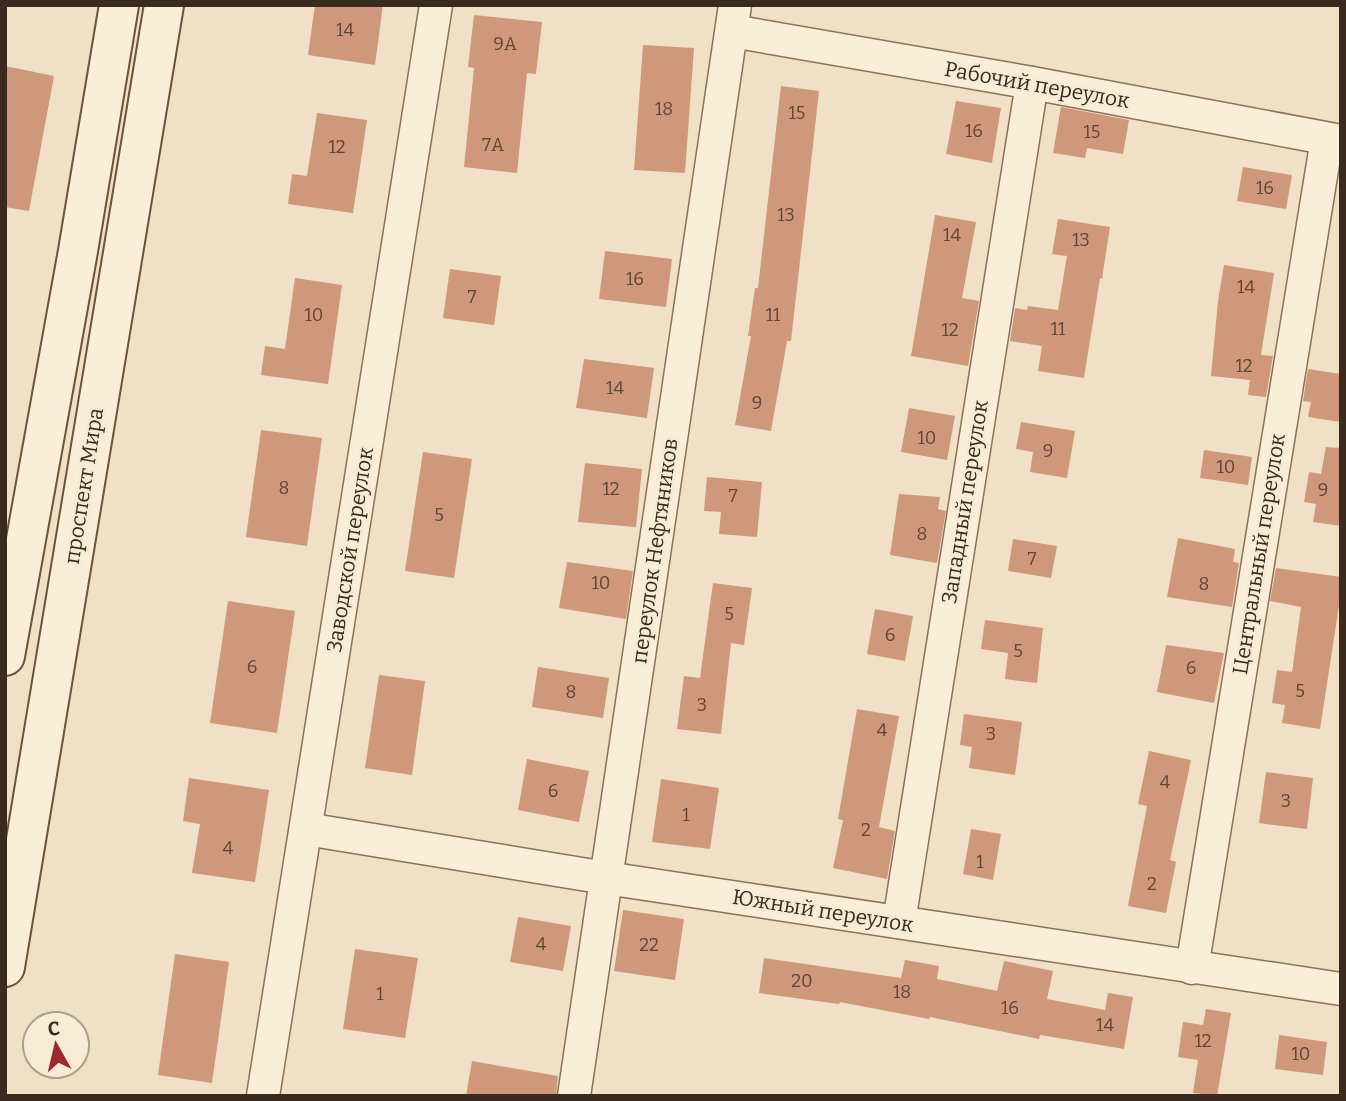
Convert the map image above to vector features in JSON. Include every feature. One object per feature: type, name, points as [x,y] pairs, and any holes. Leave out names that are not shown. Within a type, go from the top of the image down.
[{"type":"main road","points":[[5,656],[119,5]]},
{"type":"main road","name":"проспект Мира","points":[[5,967],[164,5]]},
{"type":"street","name":"Заводской переулок","points":[[263,1096],[436,5]]},
{"type":"street","name":"Рабочий переулок","points":[[734,18],[1032,83],[1334,140]]},
{"type":"street","name":"переулок Нефтяников","points":[[575,1096],[734,18]]},
{"type":"street","name":"Западный переулок","points":[[899,922],[1032,83]]},
{"type":"street","name":"Центральный переулок","points":[[1192,968],[1334,140]]},
{"type":"street","name":"Южный переулок","points":[[306,829],[606,878],[1341,989]]},
{"type":"building","points":[[315,5],[383,5],[375,65],[308,55]]},
{"type":"building","points":[[474,15],[542,22],[536,74],[527,73],[517,173],[464,167],[474,68],[468,67]]},
{"type":"building","points":[[643,45],[694,48],[685,173],[634,170]]},
{"type":"building","points":[[5,66],[54,76],[29,211],[5,207]]},
{"type":"building","points":[[781,86],[819,91],[791,341],[787,341],[771,431],[735,425],[751,336],[748,336],[755,288],[758,288]]},
{"type":"building","points":[[956,101],[1001,108],[992,163],[946,154]]},
{"type":"building","points":[[1061,107],[1129,120],[1123,154],[1087,148],[1085,158],[1053,153]]},
{"type":"building","points":[[317,113],[367,120],[353,213],[288,204],[292,174],[307,176]]},
{"type":"building","points":[[1243,167],[1292,175],[1286,209],[1237,201]]},
{"type":"building","points":[[935,215],[976,222],[962,298],[979,301],[968,366],[911,356]]},
{"type":"building","points":[[1058,219],[1110,227],[1084,378],[1038,371],[1042,346],[1010,341],[1015,308],[1027,310],[1028,306],[1058,310],[1067,256],[1052,254]]},
{"type":"building","points":[[605,251],[672,259],[666,307],[599,299]]},
{"type":"building","points":[[1224,265],[1274,273],[1261,355],[1273,356],[1266,397],[1248,395],[1250,380],[1211,376]]},
{"type":"building","points":[[450,269],[501,276],[494,325],[443,318]]},
{"type":"building","points":[[295,278],[342,285],[328,384],[261,375],[265,346],[285,349]]},
{"type":"building","points":[[584,359],[654,368],[647,418],[576,408]]},
{"type":"building","points":[[1308,369],[1341,374],[1341,422],[1308,417],[1311,402],[1303,401]]},
{"type":"building","points":[[909,408],[955,416],[947,460],[901,452]]},
{"type":"building","points":[[1021,422],[1075,431],[1067,478],[1030,472],[1033,452],[1016,449]]},
{"type":"building","points":[[261,430],[322,438],[307,546],[246,537]]},
{"type":"building","points":[[1326,447],[1341,448],[1341,526],[1313,522],[1316,504],[1304,502],[1309,472],[1321,474]]},
{"type":"building","points":[[1204,450],[1252,457],[1248,485],[1200,478]]},
{"type":"building","points":[[423,452],[472,459],[454,578],[405,571]]},
{"type":"building","points":[[585,463],[642,469],[636,527],[578,522]]},
{"type":"building","points":[[707,477],[762,482],[757,537],[719,534],[721,512],[704,511]]},
{"type":"building","points":[[899,494],[940,497],[938,509],[946,511],[937,563],[890,555]]},
{"type":"building","points":[[1178,538],[1235,549],[1233,562],[1239,563],[1232,607],[1167,597]]},
{"type":"building","points":[[1013,539],[1057,546],[1051,578],[1008,571]]},
{"type":"building","points":[[567,562],[633,571],[626,619],[559,608]]},
{"type":"building","points":[[1276,568],[1341,577],[1341,593],[1320,729],[1282,723],[1285,705],[1272,703],[1277,670],[1292,672],[1301,607],[1270,601]]},
{"type":"building","points":[[713,583],[752,588],[744,645],[731,643],[721,734],[677,729],[684,676],[700,678]]},
{"type":"building","points":[[228,601],[295,611],[277,733],[210,723]]},
{"type":"building","points":[[875,609],[913,616],[905,661],[867,654]]},
{"type":"building","points":[[985,620],[1043,628],[1037,683],[1005,679],[1008,653],[981,649]]},
{"type":"building","points":[[1166,645],[1224,653],[1214,703],[1157,692]]},
{"type":"building","points":[[538,667],[609,678],[603,718],[532,707]]},
{"type":"building","points":[[379,675],[425,681],[412,775],[365,768]]},
{"type":"building","points":[[857,709],[899,716],[879,827],[895,831],[887,879],[833,868],[843,820],[838,819]]},
{"type":"building","points":[[964,714],[1022,722],[1015,775],[969,768],[972,747],[960,745]]},
{"type":"building","points":[[1149,751],[1191,760],[1170,860],[1176,862],[1166,913],[1128,906],[1147,806],[1138,804]]},
{"type":"building","points":[[527,759],[589,771],[579,822],[518,810]]},
{"type":"building","points":[[1266,772],[1313,778],[1307,829],[1259,823]]},
{"type":"building","points":[[189,778],[269,790],[255,882],[192,873],[200,824],[183,821]]},
{"type":"building","points":[[661,779],[719,788],[710,849],[652,842]]},
{"type":"building","points":[[971,829],[1001,834],[993,880],[963,874]]},
{"type":"building","points":[[623,910],[684,919],[675,980],[614,971]]},
{"type":"building","points":[[518,917],[571,926],[563,971],[510,962]]},
{"type":"building","points":[[355,949],[418,958],[405,1038],[343,1029]]},
{"type":"building","points":[[175,954],[229,962],[212,1083],[158,1075]]},
{"type":"building","points":[[764,958],[901,978],[905,960],[939,966],[937,979],[997,991],[1004,961],[1053,971],[1047,999],[1105,1010],[1108,993],[1133,997],[1124,1049],[1040,1035],[1039,1039],[840,1002],[759,993]]},
{"type":"building","points":[[1206,1009],[1231,1013],[1217,1096],[1193,1093],[1198,1060],[1178,1057],[1183,1022],[1203,1025]]},
{"type":"building","points":[[1279,1035],[1327,1042],[1323,1075],[1275,1069]]},
{"type":"building","points":[[472,1061],[558,1076],[556,1096],[466,1096]]}]
